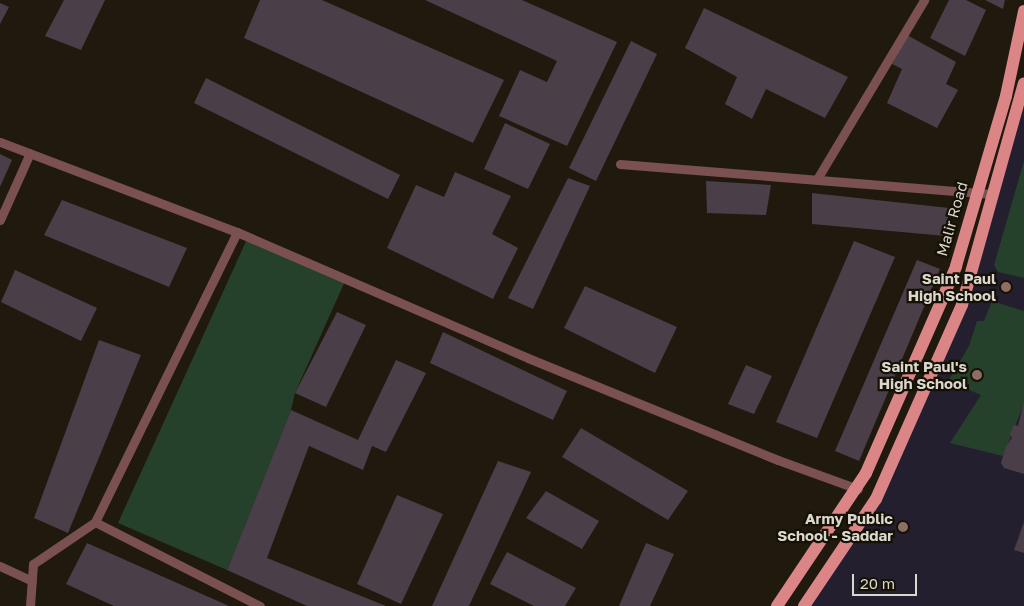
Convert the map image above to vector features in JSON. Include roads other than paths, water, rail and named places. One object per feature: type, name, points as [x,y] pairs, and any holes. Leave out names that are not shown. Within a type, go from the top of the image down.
[{"type":"main road","name":"Malir Road","points":[[778,606],[858,489],[879,448],[941,302],[1006,96],[1024,11]]},
{"type":"main road","name":"Malir Road","points":[[804,606],[876,499],[898,444],[962,305],[1024,83]]},
{"type":"lane","points":[[817,179],[924,0]]},
{"type":"lane","points":[[0,142],[237,232],[528,358],[778,460],[858,489]]},
{"type":"lane","points":[[0,220],[30,153]]},
{"type":"lane","points":[[620,164],[992,194]]},
{"type":"lane","points":[[30,606],[34,564],[95,522],[237,232]]},
{"type":"lane","points":[[95,522],[260,606]]},
{"type":"lane","points":[[0,566],[32,581]]},
{"type":"place","name":"Saint Paul High School","points":[[1006,287]]},
{"type":"place","name":"Saint Paul's High School","points":[[977,375]]},
{"type":"place","name":"Army Public School - Saddar","points":[[903,527]]}]
